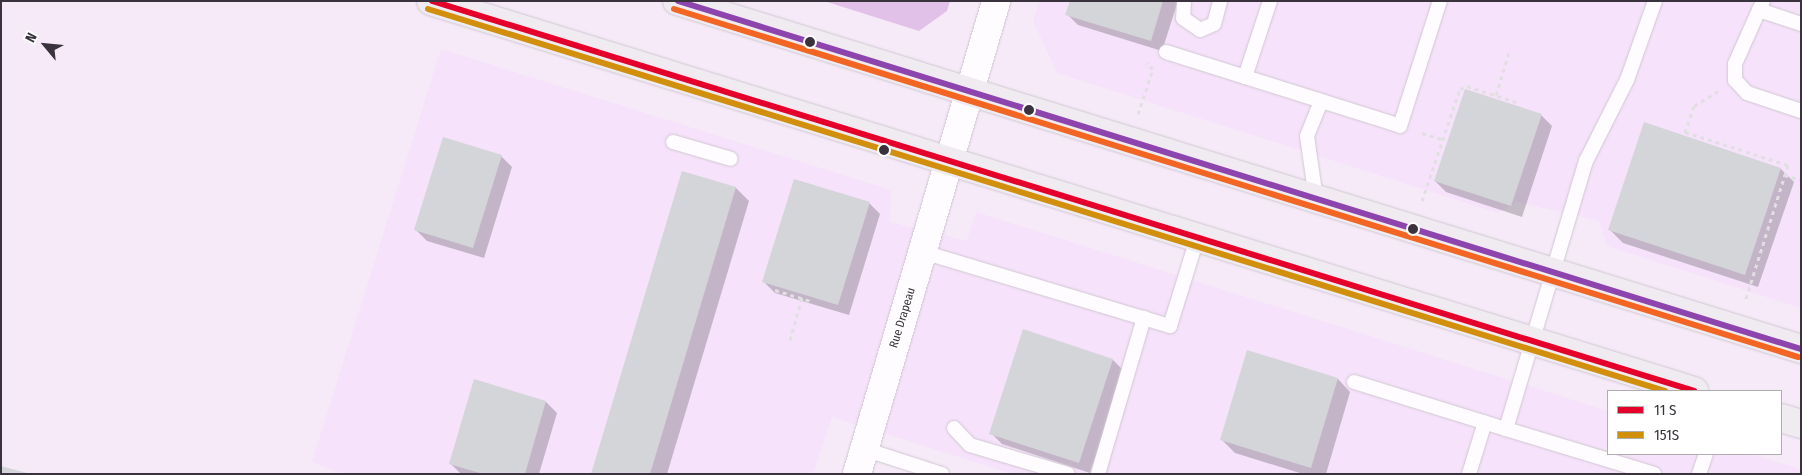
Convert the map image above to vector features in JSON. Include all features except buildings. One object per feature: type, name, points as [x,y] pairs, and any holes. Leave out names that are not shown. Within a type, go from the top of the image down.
[{"type":"main road","points":[[431,1],[1691,390]]},
{"type":"main road","points":[[677,1],[1801,349]]},
{"type":"main road","points":[[1782,418],[1801,424]]},
{"type":"street","name":"Rue Drapeau","points":[[860,461],[950,162],[996,1]]},
{"type":"lane","points":[[1184,1],[1183,18],[1200,30],[1214,24],[1220,1]]},
{"type":"lane","points":[[1245,77],[1270,1]]},
{"type":"lane","points":[[1166,52],[1400,126],[1440,1]]},
{"type":"lane","points":[[1506,429],[1550,271],[1586,161],[1627,80],[1655,1]]},
{"type":"lane","points":[[1801,24],[1761,6],[1735,64],[1735,80],[1747,93],[1801,111]]},
{"type":"lane","points":[[1316,199],[1307,136],[1320,101]]},
{"type":"lane","points":[[673,142],[730,159]]},
{"type":"lane","points":[[923,252],[1170,326],[1197,239]]},
{"type":"lane","points":[[1098,474],[1144,318]]},
{"type":"lane","points":[[1354,382],[1654,474]]},
{"type":"lane","points":[[1469,474],[1485,422]]},
{"type":"lane","points":[[954,428],[970,445],[1068,474]]},
{"type":"lane","points":[[1699,474],[1706,455]]},
{"type":"lane","points":[[860,461],[942,474]]},
{"type":"path","points":[[1496,95],[1510,49]]},
{"type":"path","points":[[1735,80],[1694,106],[1686,132],[1788,164],[1745,302]]},
{"type":"path","points":[[1422,201],[1460,89],[1467,86],[1516,102]]},
{"type":"path","points":[[1784,175],[1801,180]]},
{"type":"path","points":[[775,290],[810,301]]},
{"type":"path","points":[[790,340],[802,298]]},
{"type":"shaded area","points":[[824,1],[950,1],[947,11],[919,31]]},
{"type":"shaded area","points":[[1039,1],[1801,1],[1801,308],[1607,246],[1599,221],[1517,202],[1498,213],[1057,73],[1033,21]]},
{"type":"shaded area","points":[[441,49],[891,190],[890,222],[967,241],[976,212],[1607,411],[1607,455],[1753,455],[1801,469],[1801,474],[1013,474],[832,417],[813,474],[341,474],[312,462]]},
{"type":"transit line","points":[[432,1],[1691,390]]},
{"type":"transit line","points":[[678,1],[1801,349]]},
{"type":"transit line","name":"151S","points":[[428,9],[1662,390]]},
{"type":"transit line","points":[[674,9],[1798,357]]}]
